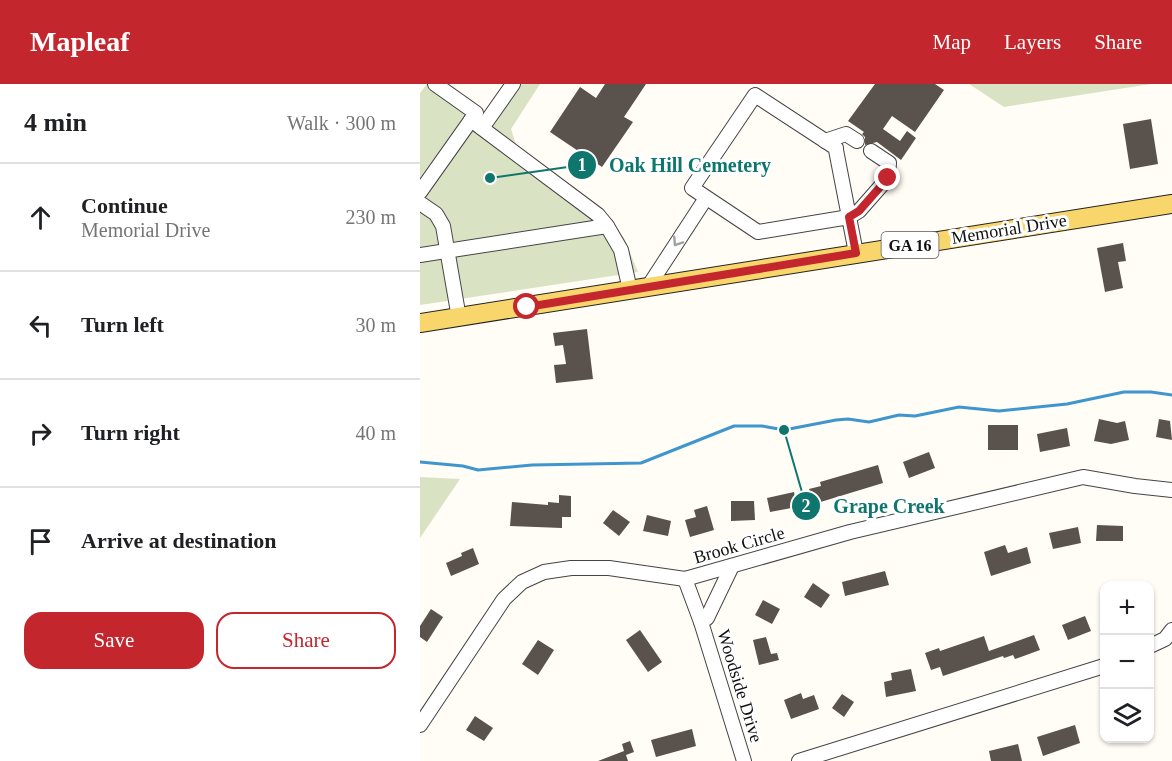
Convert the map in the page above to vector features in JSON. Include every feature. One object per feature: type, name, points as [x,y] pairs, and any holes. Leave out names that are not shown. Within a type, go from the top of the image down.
[{"type":"main road","name":"Memorial Drive","points":[[420,323],[1172,204]]},
{"type":"street","points":[[435,84],[476,113],[477,124],[608,226],[639,288],[706,198]]},
{"type":"street","points":[[420,192],[513,84]]},
{"type":"street","points":[[856,253],[849,217],[836,148],[755,95],[692,189],[758,232],[849,217],[859,211],[888,178],[889,163],[871,150]]},
{"type":"street","points":[[825,141],[846,134],[857,141]]},
{"type":"street","points":[[420,203],[436,214],[443,226],[459,318]]},
{"type":"street","points":[[575,231],[582,222],[585,206]]},
{"type":"street","points":[[420,255],[608,226]]},
{"type":"street","name":"Brook Circle","points":[[420,725],[504,599],[522,582],[544,572],[571,567],[609,568],[685,579],[850,532],[1083,477],[1172,490]]},
{"type":"street","name":"Woodside Drive","points":[[701,622],[707,618],[732,566]]},
{"type":"street","name":"Woodside Drive","points":[[685,579],[701,622],[744,761]]},
{"type":"street","points":[[1154,644],[1165,639],[1172,630]]},
{"type":"street","points":[[799,761],[1100,667]]},
{"type":"green space","points":[[427,84],[479,120],[505,84],[540,84],[511,129],[516,145],[602,210],[624,238],[638,272],[420,305],[420,93]]},
{"type":"green space","points":[[969,84],[1151,84],[1004,107]]},
{"type":"green space","points":[[420,477],[460,479],[420,538]]},
{"type":"building","points":[[605,84],[646,84],[624,117],[633,122],[602,167],[550,132],[580,87],[596,98]]},
{"type":"building","points":[[875,84],[935,84],[944,90],[915,132],[892,116],[883,129],[900,141],[907,131],[916,138],[901,160],[877,142],[865,145],[865,137],[862,134],[864,132],[848,121]]},
{"type":"building","points":[[1151,119],[1158,164],[1130,169],[1123,124]]},
{"type":"building","points":[[1123,243],[1126,261],[1118,262],[1123,288],[1105,292],[1097,248]]},
{"type":"building","points":[[587,329],[593,379],[556,383],[554,365],[566,364],[563,345],[555,346],[553,333]]},
{"type":"building","points":[[1099,419],[1117,423],[1125,421],[1129,440],[1111,444],[1094,441]]},
{"type":"building","points":[[1159,419],[1170,421],[1172,440],[1156,437]]},
{"type":"building","points":[[988,425],[1018,425],[1018,450],[988,450]]},
{"type":"building","points":[[1067,428],[1070,446],[1040,452],[1037,434]]},
{"type":"building","points":[[929,452],[935,468],[909,478],[903,462]]},
{"type":"building","points":[[878,465],[883,483],[814,504],[809,489],[821,486],[820,482]]},
{"type":"building","points":[[794,492],[797,507],[770,512],[767,498]]},
{"type":"building","points":[[559,495],[571,496],[571,517],[562,517],[562,528],[510,526],[512,502],[548,505],[548,502],[559,503]]},
{"type":"building","points":[[731,501],[754,501],[755,520],[731,521]]},
{"type":"building","points":[[707,506],[714,530],[690,537],[685,520],[696,517],[694,510]]},
{"type":"building","points":[[613,510],[630,522],[619,536],[603,523]]},
{"type":"building","points":[[647,515],[671,521],[668,536],[643,531]]},
{"type":"building","points":[[1097,525],[1123,526],[1123,541],[1096,541]]},
{"type":"building","points":[[1078,527],[1081,543],[1053,549],[1049,533]]},
{"type":"building","points":[[1005,545],[1008,553],[1027,547],[1031,563],[991,576],[984,552]]},
{"type":"building","points":[[473,548],[479,564],[451,576],[446,563]]},
{"type":"building","points":[[885,571],[889,585],[845,596],[842,582]]},
{"type":"building","points":[[813,583],[830,595],[821,608],[804,597]]},
{"type":"building","points":[[763,600],[780,609],[772,624],[755,615]]},
{"type":"building","points":[[431,609],[443,617],[427,642],[420,637],[420,626]]},
{"type":"building","points":[[1085,616],[1091,631],[1068,640],[1062,625]]},
{"type":"building","points":[[640,630],[662,662],[648,672],[626,640]]},
{"type":"building","points":[[1034,635],[1040,650],[1015,659],[1013,655],[1004,658],[1003,656],[943,676],[940,667],[931,670],[925,653],[939,648],[940,651],[984,636],[989,651]]},
{"type":"building","points":[[766,637],[771,654],[777,653],[779,660],[759,665],[753,640]]},
{"type":"building","points":[[538,640],[554,650],[538,675],[522,664]]},
{"type":"building","points":[[911,669],[916,691],[886,697],[884,682],[892,680],[891,673]]},
{"type":"building","points":[[801,693],[803,699],[814,695],[819,709],[791,719],[784,700]]},
{"type":"building","points":[[842,694],[854,702],[844,717],[832,708]]},
{"type":"building","points":[[475,716],[493,728],[484,741],[466,730]]},
{"type":"building","points":[[1075,725],[1080,743],[1043,756],[1037,737]]},
{"type":"building","points":[[692,729],[696,746],[656,757],[651,740]]},
{"type":"building","points":[[630,741],[634,752],[626,755],[628,761],[598,761],[624,751],[622,744]]},
{"type":"building","points":[[1018,744],[1022,761],[991,761],[989,751]]},
{"type":"waterway","points":[[420,462],[463,466],[478,470],[532,465],[641,463],[734,426],[762,426],[784,430],[836,420],[869,422],[899,415],[915,416],[959,407],[999,411],[1067,404],[1124,392],[1172,395]]},
{"type":"place","name":"Oak Hill Cemetery","points":[[490,178]]},
{"type":"place","name":"Grape Creek","points":[[784,430]]},
{"type":"route","points":[[527,307],[856,253],[849,217],[859,211],[888,178]]}]
